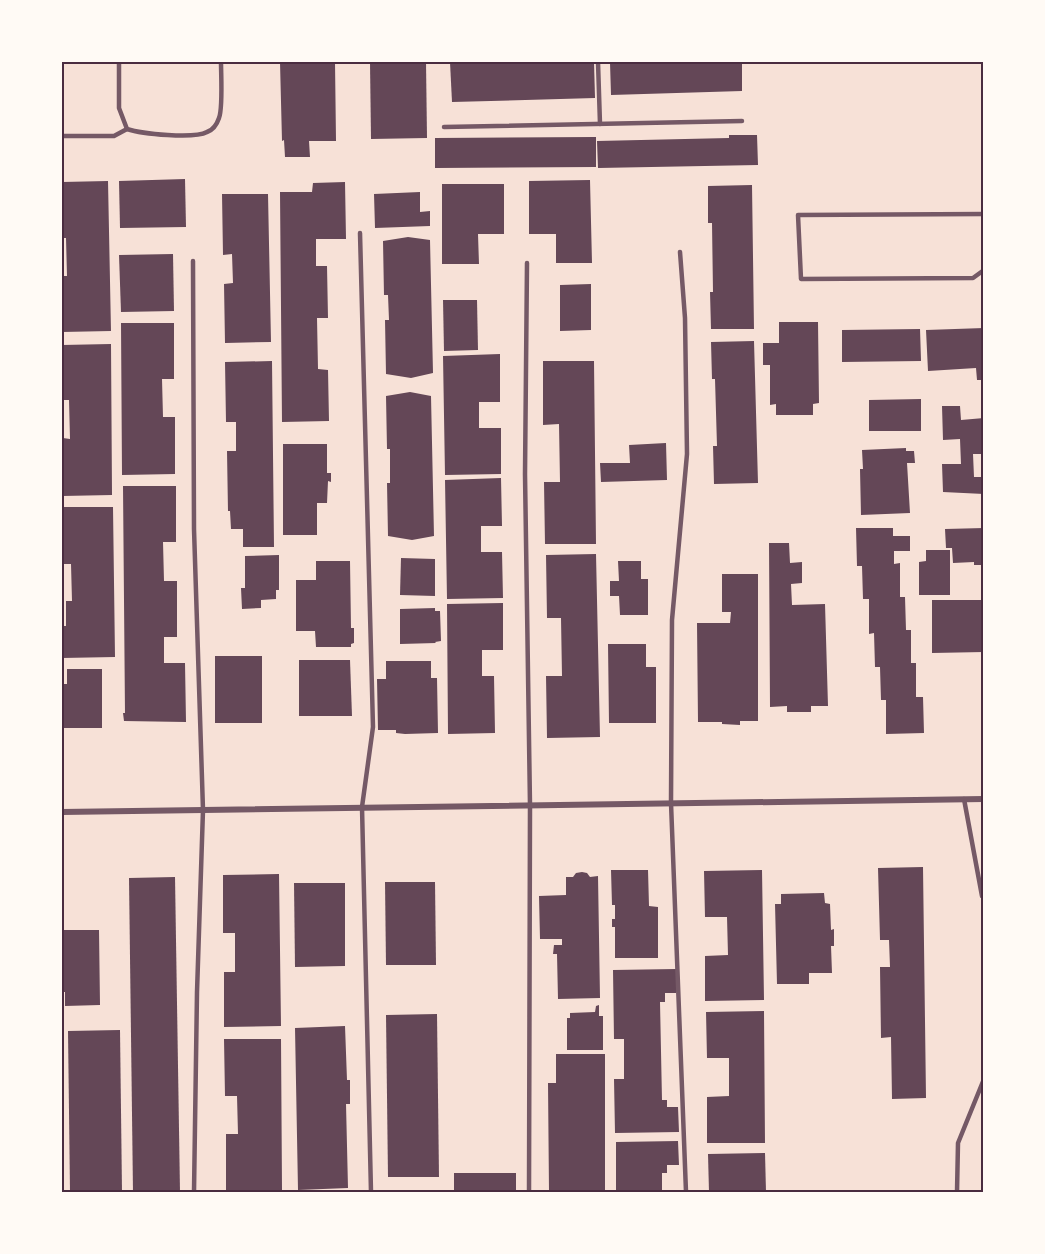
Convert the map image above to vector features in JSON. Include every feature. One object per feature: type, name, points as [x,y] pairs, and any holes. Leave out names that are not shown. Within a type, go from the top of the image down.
[{"type":"street","points":[[62,812],[984,799]]},
{"type":"lane","points":[[119,62],[119,108],[127,129]]},
{"type":"lane","points":[[62,136],[114,136],[127,129],[141,134],[206,134],[214,127],[220,116],[220,62]]},
{"type":"lane","points":[[598,62],[600,124]]},
{"type":"lane","points":[[444,127],[742,121]]},
{"type":"lane","points":[[984,214],[798,215],[801,279],[973,278],[984,270]]},
{"type":"lane","points":[[360,233],[373,727],[362,807],[371,1192]]},
{"type":"lane","points":[[680,252],[685,318],[687,454],[672,620],[671,803],[686,1192]]},
{"type":"lane","points":[[193,261],[194,530],[203,810],[194,1192]]},
{"type":"lane","points":[[527,263],[525,474],[530,805],[529,1192]]},
{"type":"lane","points":[[964,799],[983,896],[984,978]]},
{"type":"lane","points":[[957,1192],[958,1143],[984,1079]]},
{"type":"building","points":[[280,62],[335,62],[336,141],[309,141],[310,157],[285,157],[284,140],[282,141]]},
{"type":"building","points":[[370,62],[426,62],[427,138],[371,139]]},
{"type":"building","points":[[450,62],[594,62],[595,98],[452,102]]},
{"type":"building","points":[[610,62],[742,62],[742,91],[611,95]]},
{"type":"building","points":[[729,135],[757,135],[758,165],[598,168],[597,141],[729,138]]},
{"type":"building","points":[[596,137],[596,167],[435,168],[435,138]]},
{"type":"building","points":[[185,179],[186,227],[120,228],[119,181]]},
{"type":"building","points":[[590,180],[592,263],[556,263],[556,234],[529,234],[529,181]]},
{"type":"building","points":[[108,181],[111,331],[62,332],[62,276],[67,276],[66,238],[62,238],[62,182]]},
{"type":"building","points":[[345,182],[346,239],[316,239],[316,266],[327,266],[328,318],[317,318],[318,369],[328,370],[329,421],[282,422],[280,192],[312,192],[313,183]]},
{"type":"building","points":[[442,184],[504,184],[504,234],[478,234],[479,264],[442,264]]},
{"type":"building","points":[[752,185],[754,329],[711,329],[712,223],[708,223],[708,186]]},
{"type":"building","points":[[420,192],[420,212],[430,211],[430,226],[375,228],[374,194]]},
{"type":"building","points":[[222,194],[268,194],[271,342],[225,343],[224,284],[233,283],[232,254],[223,255]]},
{"type":"building","points":[[408,237],[430,240],[433,373],[411,378],[386,374],[385,320],[389,320],[388,295],[384,295],[383,241]]},
{"type":"building","points":[[173,254],[174,311],[121,312],[119,255]]},
{"type":"building","points":[[591,284],[591,330],[560,331],[560,285]]},
{"type":"building","points":[[443,300],[477,300],[478,350],[444,351]]},
{"type":"building","points":[[779,322],[818,322],[819,403],[813,404],[813,415],[776,415],[776,404],[770,405],[770,365],[763,365],[763,343],[779,343]]},
{"type":"building","points":[[121,323],[174,323],[174,379],[162,379],[163,417],[175,417],[175,474],[122,475]]},
{"type":"building","points":[[984,328],[984,380],[977,380],[976,368],[928,371],[926,330]]},
{"type":"building","points":[[920,329],[921,361],[842,362],[842,330]]},
{"type":"building","points":[[754,341],[758,483],[714,484],[713,446],[717,446],[715,379],[712,379],[711,342]]},
{"type":"building","points":[[111,344],[112,495],[62,496],[63,438],[70,439],[69,400],[62,400],[62,345]]},
{"type":"building","points":[[500,354],[500,402],[479,402],[479,428],[501,428],[501,474],[445,475],[443,356]]},
{"type":"building","points":[[272,361],[274,547],[243,547],[243,529],[231,529],[230,511],[228,511],[227,451],[236,451],[236,422],[226,422],[225,362]]},
{"type":"building","points":[[543,361],[594,361],[596,544],[545,544],[544,482],[560,482],[559,424],[543,425]]},
{"type":"building","points":[[410,392],[431,396],[434,536],[412,540],[388,536],[387,483],[390,483],[390,449],[387,449],[386,396]]},
{"type":"building","points":[[921,399],[921,431],[869,431],[869,400]]},
{"type":"building","points":[[942,406],[960,406],[961,420],[984,418],[984,454],[973,454],[974,477],[984,477],[984,494],[943,492],[942,464],[961,464],[960,439],[943,440]]},
{"type":"building","points":[[666,443],[667,480],[601,482],[600,463],[630,463],[629,445]]},
{"type":"building","points":[[283,444],[327,444],[327,473],[331,473],[331,482],[328,481],[327,503],[317,503],[317,535],[283,535]]},
{"type":"building","points":[[906,448],[906,451],[914,451],[915,463],[907,463],[910,513],[861,515],[862,450]]},
{"type":"building","points":[[501,478],[502,526],[481,526],[481,552],[502,552],[503,598],[447,599],[445,480]]},
{"type":"building","points":[[123,486],[176,486],[176,542],[163,542],[164,581],[177,581],[177,637],[164,637],[164,663],[185,663],[186,722],[124,721]]},
{"type":"building","points":[[62,507],[113,507],[115,657],[62,658],[62,626],[66,626],[66,601],[72,601],[71,564],[64,564]]},
{"type":"building","points":[[856,528],[893,528],[893,536],[910,536],[910,551],[894,551],[894,564],[900,563],[900,597],[905,597],[906,630],[911,630],[911,663],[916,663],[916,697],[923,697],[924,733],[886,734],[886,700],[881,700],[880,667],[875,667],[874,633],[869,634],[869,599],[863,599],[862,566],[857,566]]},
{"type":"building","points":[[984,528],[984,565],[974,565],[974,562],[953,563],[952,548],[946,548],[945,529]]},
{"type":"building","points":[[769,543],[789,543],[790,563],[802,562],[802,583],[791,584],[792,605],[825,604],[828,706],[811,706],[811,712],[787,712],[787,706],[770,707]]},
{"type":"building","points":[[926,550],[950,550],[950,595],[919,595],[919,562],[926,561]]},
{"type":"building","points":[[596,554],[600,737],[547,738],[546,676],[562,676],[561,618],[547,618],[546,555]]},
{"type":"building","points":[[279,555],[279,590],[276,590],[276,599],[261,600],[261,608],[242,609],[241,588],[245,588],[245,556]]},
{"type":"building","points":[[401,558],[435,559],[435,596],[400,595]]},
{"type":"building","points":[[316,561],[350,561],[351,628],[354,628],[354,643],[351,647],[316,647],[315,631],[296,631],[296,580],[316,580]]},
{"type":"building","points":[[618,561],[641,561],[641,579],[648,579],[648,615],[620,615],[619,596],[610,596],[610,581],[619,581]]},
{"type":"building","points":[[722,574],[758,574],[758,721],[740,721],[740,725],[698,722],[697,623],[730,623],[731,612],[722,612]]},
{"type":"building","points":[[932,600],[984,600],[984,652],[932,653]]},
{"type":"building","points":[[503,603],[503,650],[482,650],[482,676],[494,676],[495,733],[448,734],[447,604]]},
{"type":"building","points":[[435,608],[435,611],[440,611],[441,641],[400,644],[400,609]]},
{"type":"building","points":[[608,644],[646,644],[646,667],[656,667],[656,723],[609,723]]},
{"type":"building","points":[[215,656],[262,656],[262,723],[215,723]]},
{"type":"building","points":[[299,660],[350,660],[352,716],[299,716]]},
{"type":"building","points":[[386,661],[431,661],[431,678],[437,678],[438,733],[405,734],[396,733],[396,730],[378,730],[377,679],[386,679]]},
{"type":"building","points":[[67,669],[102,669],[102,728],[62,728],[62,684],[67,684]]},
{"type":"building","points":[[923,867],[926,1098],[892,1099],[891,1037],[881,1038],[880,967],[890,967],[889,940],[880,940],[878,868]]},
{"type":"building","points":[[611,870],[648,870],[649,906],[658,907],[658,958],[615,958],[615,927],[612,927],[612,919],[615,919],[615,905],[612,905]]},
{"type":"building","points":[[762,870],[764,1000],[705,1001],[705,956],[728,955],[727,917],[705,917],[704,871]]},
{"type":"building","points":[[576,873],[587,873],[590,877],[598,876],[600,998],[558,999],[557,954],[553,954],[554,945],[562,945],[562,939],[540,939],[539,896],[566,895],[566,877],[573,877]]},
{"type":"building","points":[[279,874],[281,1026],[224,1027],[224,972],[235,972],[235,933],[223,933],[223,875]]},
{"type":"building","points":[[175,877],[180,1192],[133,1192],[129,878]]},
{"type":"building","points":[[385,882],[435,882],[436,965],[386,965]]},
{"type":"building","points":[[294,883],[345,883],[345,966],[295,967]]},
{"type":"building","points":[[824,893],[825,903],[830,904],[831,930],[834,929],[834,946],[831,946],[832,973],[809,973],[809,984],[777,984],[775,904],[781,904],[781,894]]},
{"type":"building","points":[[62,930],[99,930],[100,1005],[65,1006],[65,992],[62,992]]},
{"type":"building","points":[[676,969],[676,993],[665,993],[665,1002],[660,1002],[662,1100],[667,1100],[667,1107],[678,1107],[679,1132],[615,1133],[614,1079],[624,1079],[624,1039],[614,1039],[613,970]]},
{"type":"building","points":[[599,1005],[599,1016],[603,1016],[603,1050],[567,1050],[567,1018],[570,1018],[570,1013],[595,1012],[596,1006]]},
{"type":"building","points":[[764,1011],[765,1143],[707,1143],[707,1097],[729,1096],[729,1058],[707,1058],[706,1012]]},
{"type":"building","points":[[437,1014],[439,1177],[388,1177],[386,1015]]},
{"type":"building","points":[[345,1026],[347,1080],[350,1080],[350,1104],[346,1104],[348,1188],[298,1190],[295,1028]]},
{"type":"building","points":[[120,1030],[122,1192],[70,1192],[68,1031]]},
{"type":"building","points":[[224,1039],[281,1039],[282,1190],[226,1190],[226,1134],[238,1134],[237,1096],[225,1096]]},
{"type":"building","points":[[556,1054],[605,1054],[605,1192],[549,1192],[548,1083],[556,1083]]},
{"type":"building","points":[[678,1141],[679,1165],[667,1165],[667,1173],[662,1173],[662,1192],[616,1192],[616,1142]]},
{"type":"building","points":[[765,1153],[766,1192],[709,1192],[708,1154]]},
{"type":"building","points":[[454,1173],[516,1173],[516,1192],[454,1192]]}]
